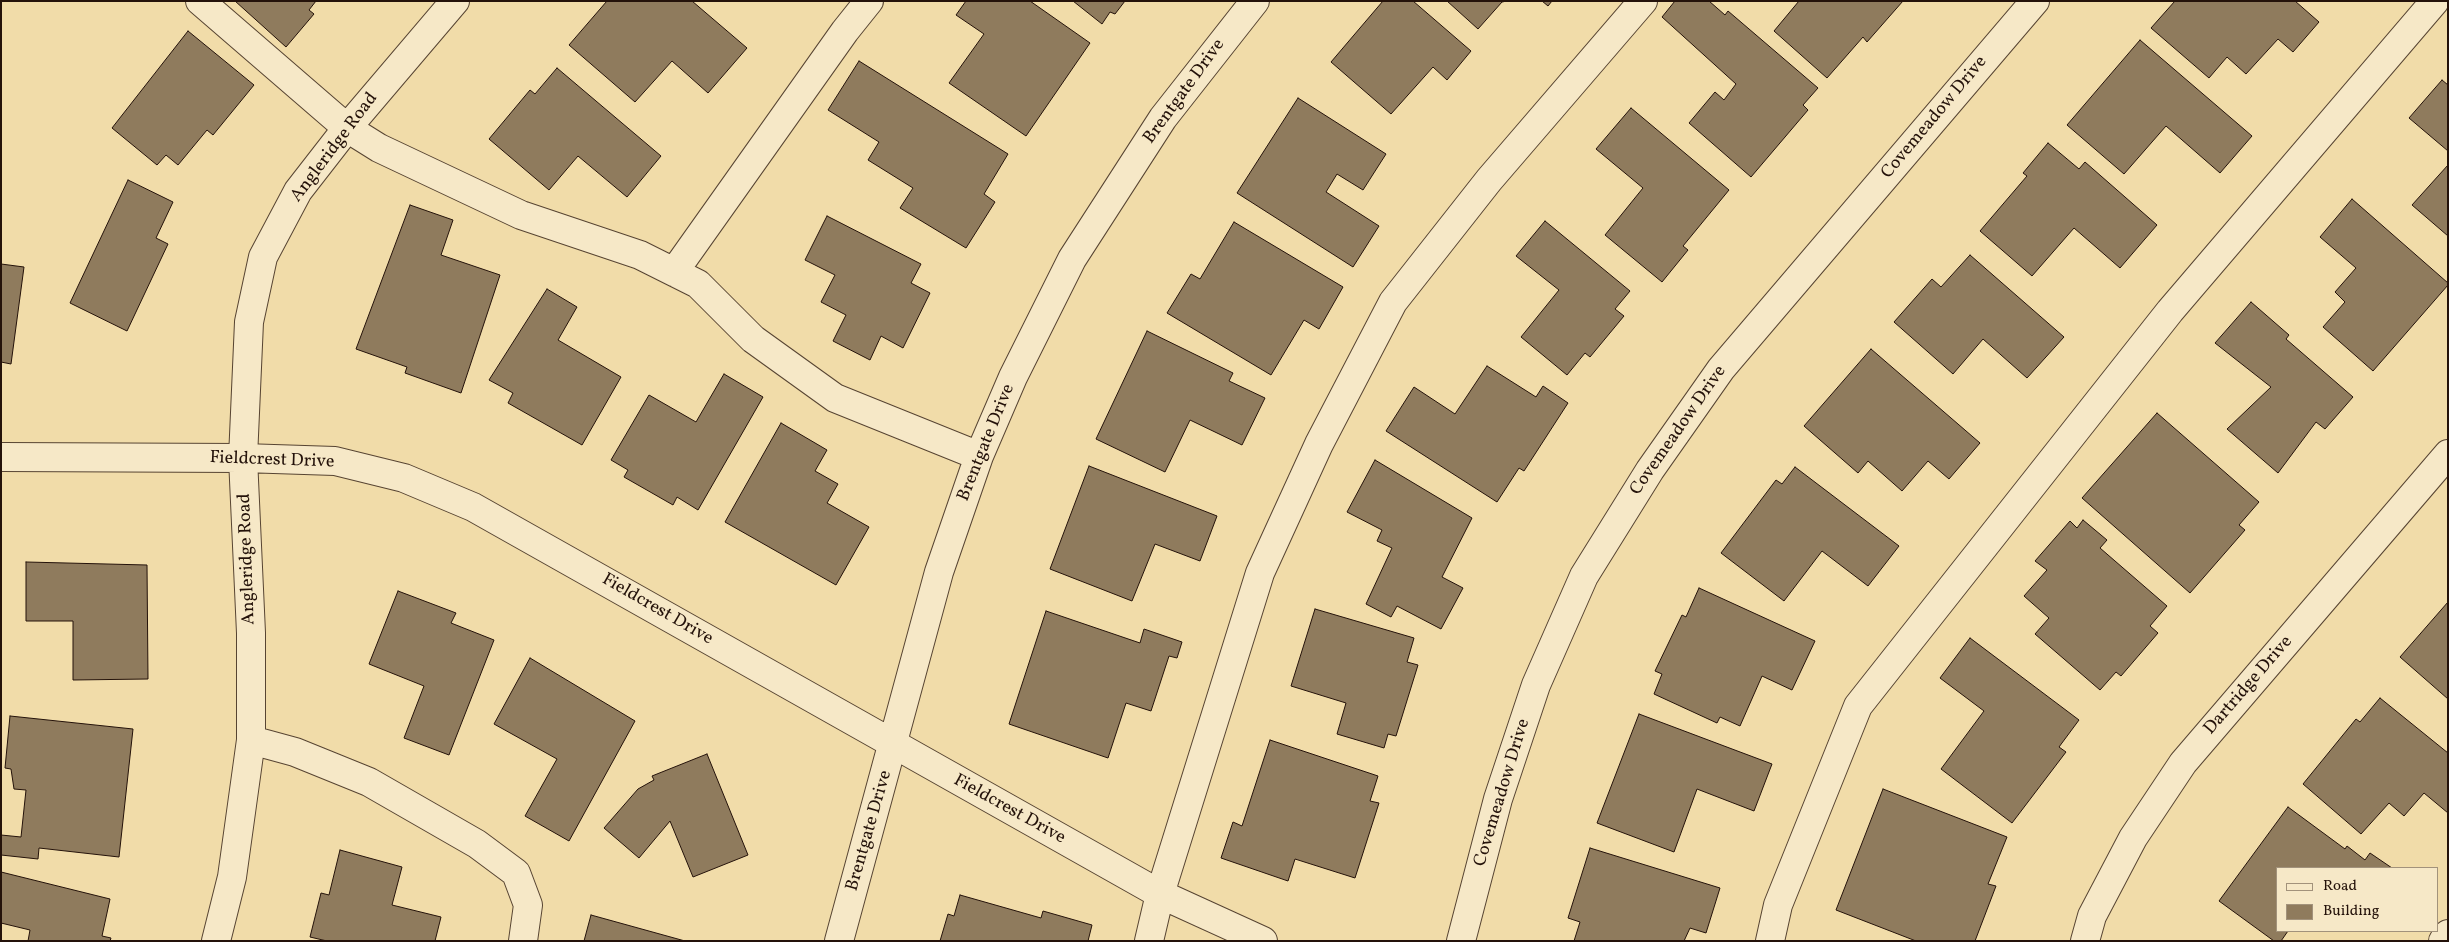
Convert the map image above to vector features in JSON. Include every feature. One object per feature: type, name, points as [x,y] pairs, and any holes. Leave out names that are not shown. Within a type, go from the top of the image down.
[{"type":"street","points":[[200,1],[347,128],[379,148],[521,215],[640,255],[698,284],[753,339],[835,398],[978,456]]},
{"type":"street","name":"Angleridge Road","points":[[216,941],[232,877],[251,740],[251,633],[243,458],[249,322],[263,257],[298,191],[347,128],[455,1]]},
{"type":"street","points":[[674,272],[845,31],[869,1]]},
{"type":"street","name":"Brentgate Drive","points":[[839,941],[939,572],[978,456],[1013,376],[1072,260],[1163,118],[1255,1]]},
{"type":"street","points":[[1149,941],[1160,894],[1260,572],[1319,444],[1393,302],[1489,180],[1643,1]]},
{"type":"street","name":"Covemeadow Drive","points":[[1461,941],[1498,799],[1533,695],[1584,576],[1650,470],[1721,369],[2035,1]]},
{"type":"street","points":[[1770,941],[1778,905],[1858,706],[2170,311],[2435,1]]},
{"type":"street","name":"Dartridge Drive","points":[[2085,941],[2092,916],[2133,838],[2184,763],[2448,454]]},
{"type":"street","name":"Fieldcrest Drive","points":[[1,457],[243,458],[336,461],[404,478],[473,507],[893,746],[1160,894],[1264,941]]},
{"type":"street","points":[[251,740],[295,752],[369,782],[477,844],[516,873],[528,905],[523,941]]},
{"type":"street","points":[[2443,941],[2448,934]]},
{"type":"building","points":[[235,1],[316,1],[309,10],[314,14],[286,47]]},
{"type":"building","points":[[607,1],[692,1],[747,48],[708,93],[672,61],[635,102],[569,45]]},
{"type":"building","points":[[966,1],[1030,1],[1090,43],[1026,136],[949,83],[984,34],[956,15]]},
{"type":"building","points":[[1073,1],[1125,1],[1115,14],[1110,12],[1102,24]]},
{"type":"building","points":[[1383,1],[1413,1],[1471,51],[1447,80],[1433,67],[1391,114],[1331,62]]},
{"type":"building","points":[[1447,1],[1507,1],[1502,2],[1478,29]]},
{"type":"building","points":[[1542,1],[1552,1],[1548,6]]},
{"type":"building","points":[[1675,1],[1709,1],[1725,15],[1728,11],[1818,88],[1803,105],[1808,110],[1751,177],[1689,123],[1715,92],[1724,100],[1736,84],[1662,17]]},
{"type":"building","points":[[1799,1],[1903,1],[1867,42],[1863,37],[1827,78],[1774,31]]},
{"type":"building","points":[[2175,1],[2295,1],[2319,22],[2293,52],[2278,39],[2246,74],[2227,57],[2209,78],[2151,28]]},
{"type":"building","points":[[188,31],[254,85],[213,135],[207,130],[178,165],[166,155],[157,165],[112,128]]},
{"type":"building","points":[[2140,40],[2252,136],[2220,173],[2166,126],[2124,174],[2067,125]]},
{"type":"building","points":[[859,61],[1008,154],[984,194],[995,202],[966,248],[900,208],[913,188],[868,160],[879,142],[828,110]]},
{"type":"building","points":[[557,68],[661,156],[627,197],[578,156],[549,190],[489,139],[530,90],[535,94]]},
{"type":"building","points":[[2442,80],[2448,85],[2448,151],[2409,118]]},
{"type":"building","points":[[1298,98],[1386,154],[1363,190],[1337,174],[1326,192],[1379,226],[1353,267],[1237,193]]},
{"type":"building","points":[[1631,108],[1729,190],[1683,246],[1688,250],[1662,282],[1605,235],[1643,188],[1596,149]]},
{"type":"building","points":[[2048,143],[2079,169],[2085,162],[2157,225],[2120,268],[2074,228],[2032,276],[1980,231],[2027,176],[2023,173]]},
{"type":"building","points":[[2448,165],[2448,236],[2412,205]]},
{"type":"building","points":[[128,180],[173,202],[156,238],[168,244],[127,331],[70,303]]},
{"type":"building","points":[[2352,199],[2448,283],[2373,371],[2323,327],[2345,302],[2335,292],[2356,268],[2320,237]]},
{"type":"building","points":[[410,205],[453,220],[441,255],[500,275],[461,393],[405,373],[407,367],[356,349]]},
{"type":"building","points":[[827,216],[921,264],[911,283],[930,293],[903,348],[881,336],[870,360],[833,341],[846,315],[821,302],[835,275],[805,260]]},
{"type":"building","points":[[1545,221],[1630,291],[1615,309],[1624,316],[1590,357],[1585,353],[1567,375],[1521,337],[1559,290],[1516,256]]},
{"type":"building","points":[[1234,222],[1343,287],[1319,329],[1304,320],[1271,375],[1167,313],[1191,274],[1200,279]]},
{"type":"building","points":[[1970,255],[2064,337],[2027,378],[1983,339],[1953,374],[1894,322],[1932,279],[1941,287]]},
{"type":"building","points":[[1,264],[24,267],[11,364],[1,362]]},
{"type":"building","points":[[547,289],[577,307],[558,340],[621,377],[582,445],[508,403],[513,393],[489,380]]},
{"type":"building","points":[[2251,302],[2289,335],[2286,339],[2353,397],[2325,429],[2316,422],[2278,473],[2227,429],[2271,387],[2215,343]]},
{"type":"building","points":[[1147,331],[1233,373],[1229,381],[1265,398],[1242,445],[1190,420],[1165,472],[1096,439]]},
{"type":"building","points":[[1871,349],[1980,443],[1949,479],[1928,461],[1902,491],[1868,461],[1858,473],[1804,426]]},
{"type":"building","points":[[1487,366],[1536,397],[1543,386],[1568,403],[1524,471],[1519,468],[1497,502],[1386,431],[1414,387],[1455,414]]},
{"type":"building","points":[[724,374],[763,397],[698,510],[677,497],[673,505],[624,477],[628,470],[611,460],[649,395],[696,422]]},
{"type":"building","points":[[2157,413],[2259,502],[2239,525],[2245,530],[2190,593],[2082,498]]},
{"type":"building","points":[[781,423],[827,450],[815,471],[838,484],[827,503],[869,527],[836,585],[725,522]]},
{"type":"building","points":[[1375,460],[1472,518],[1442,577],[1463,588],[1441,629],[1397,606],[1391,617],[1366,604],[1392,548],[1377,541],[1382,530],[1347,512]]},
{"type":"building","points":[[1089,466],[1217,516],[1200,561],[1155,544],[1132,601],[1050,569]]},
{"type":"building","points":[[1795,467],[1899,546],[1868,586],[1822,551],[1784,601],[1721,553],[1776,480],[1782,484]]},
{"type":"building","points":[[2083,520],[2107,540],[2100,548],[2167,606],[2150,626],[2158,633],[2121,676],[2116,672],[2100,690],[2035,634],[2049,618],[2024,596],[2047,570],[2035,561],[2070,521],[2077,528]]},
{"type":"building","points":[[26,562],[147,565],[148,679],[73,680],[73,621],[26,621]]},
{"type":"building","points":[[1699,588],[1815,641],[1792,690],[1762,676],[1740,726],[1720,717],[1717,723],[1654,694],[1662,674],[1655,671],[1682,615],[1686,617]]},
{"type":"building","points":[[398,591],[456,613],[451,623],[494,640],[449,755],[404,738],[424,686],[369,664]]},
{"type":"building","points":[[2448,602],[2448,699],[2400,657]]},
{"type":"building","points":[[1315,609],[1414,638],[1407,662],[1418,665],[1396,736],[1388,734],[1384,748],[1337,734],[1346,703],[1291,686]]},
{"type":"building","points":[[1046,611],[1140,643],[1144,629],[1182,642],[1177,658],[1169,656],[1151,711],[1126,703],[1108,758],[1009,724]]},
{"type":"building","points":[[1970,638],[2079,720],[2059,747],[2066,752],[2012,823],[1941,769],[1984,711],[1940,678]]},
{"type":"building","points":[[530,658],[635,721],[569,841],[525,816],[557,759],[494,724]]},
{"type":"building","points":[[2380,698],[2448,753],[2448,813],[2424,793],[2404,816],[2389,803],[2361,834],[2303,784],[2356,719],[2360,722]]},
{"type":"building","points":[[1639,714],[1772,764],[1754,811],[1697,789],[1674,852],[1597,823]]},
{"type":"building","points":[[10,716],[133,729],[119,857],[39,848],[38,859],[1,855],[1,835],[21,837],[26,790],[14,789],[11,769],[5,768]]},
{"type":"building","points":[[1270,740],[1378,776],[1370,801],[1379,803],[1355,878],[1295,859],[1288,881],[1221,858],[1233,822],[1242,826]]},
{"type":"building","points":[[707,754],[748,855],[693,877],[670,821],[639,858],[604,828],[638,789],[654,780],[652,776]]},
{"type":"building","points":[[1883,789],[2007,837],[1988,884],[1996,886],[1975,941],[1916,941],[1836,910]]},
{"type":"building","points":[[2288,807],[2345,849],[2347,846],[2365,860],[2370,853],[2391,867],[2276,867],[2276,932],[2287,932],[2281,941],[2274,941],[2219,901]]},
{"type":"building","points":[[1590,848],[1720,888],[1706,933],[1690,928],[1684,941],[1574,941],[1580,922],[1568,918]]},
{"type":"building","points":[[340,850],[402,867],[392,905],[441,917],[435,941],[327,941],[310,937],[321,893],[329,895]]},
{"type":"building","points":[[1,872],[110,899],[102,936],[111,938],[110,941],[28,941],[30,930],[1,923]]},
{"type":"building","points":[[960,895],[1041,918],[1043,911],[1092,925],[1088,941],[940,941],[948,914],[954,916]]},
{"type":"building","points":[[591,915],[685,941],[584,941]]}]
